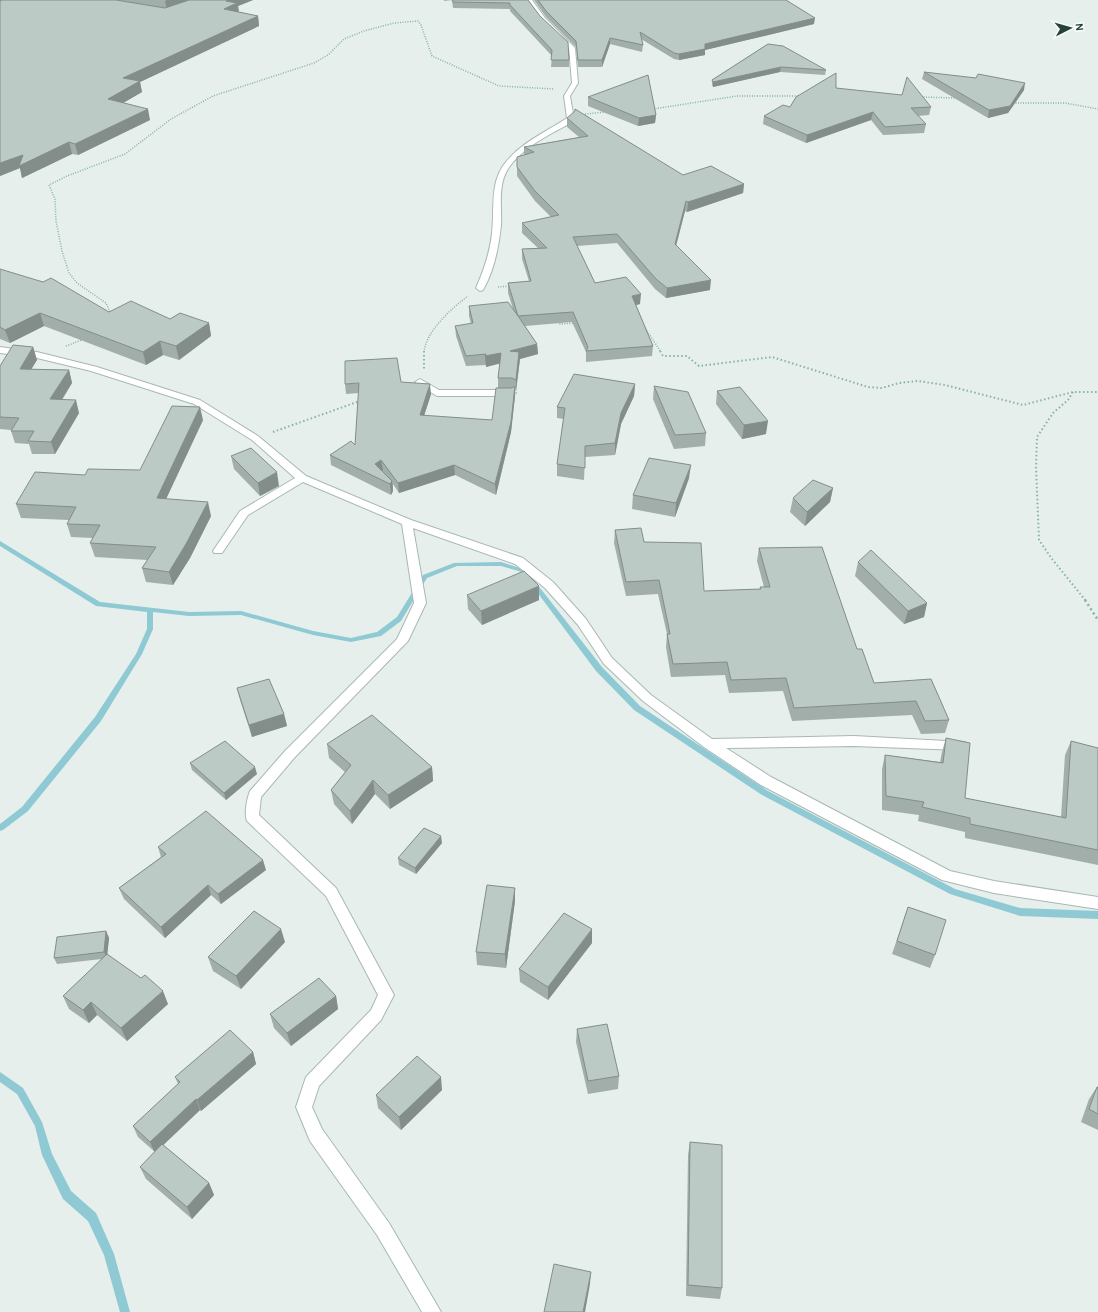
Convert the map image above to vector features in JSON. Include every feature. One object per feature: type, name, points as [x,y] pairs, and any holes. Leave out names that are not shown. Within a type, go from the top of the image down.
[{"type":"street","points":[[480,288],[487,275],[497,226],[497,192],[499,179],[515,156],[527,146],[571,119],[567,96],[575,83],[572,48],[546,22],[528,0]]},
{"type":"street","points":[[0,350],[37,355],[94,369],[197,402],[221,415],[255,438],[302,478],[407,522],[519,561],[549,585],[582,622],[608,661],[647,698],[709,744],[766,781],[947,876],[994,887],[1098,903]]},
{"type":"street","points":[[420,382],[437,393],[512,393]]},
{"type":"street","points":[[218,551],[244,513],[302,478]]},
{"type":"street","points":[[407,522],[420,603],[402,641],[290,754],[255,795],[252,817],[331,892],[386,995],[376,1015],[312,1082],[304,1107],[316,1135],[383,1229],[432,1312]]},
{"type":"street","points":[[709,744],[854,742],[963,745]]},
{"type":"path","points":[[110,319],[112,316],[110,309],[74,280],[68,268],[61,244],[55,199],[49,185],[64,177],[125,154],[138,146],[174,117],[202,101],[222,92],[261,82],[326,57],[334,51],[343,40],[367,30],[382,25],[410,21],[418,21],[422,25],[432,56],[499,86],[571,90]]},
{"type":"path","points":[[650,109],[737,96],[804,95]]},
{"type":"path","points":[[919,97],[960,98]]},
{"type":"path","points":[[1010,102],[1029,104],[1073,102],[1098,109]]},
{"type":"path","points":[[571,119],[584,114],[610,112]]},
{"type":"path","points":[[420,382],[424,374],[424,349],[437,324],[461,300],[480,288],[513,286]]},
{"type":"path","points":[[557,318],[560,324],[583,323]]},
{"type":"path","points":[[641,323],[645,326],[663,356],[687,356],[698,366],[772,358],[868,387],[882,388],[899,382],[918,381],[945,385],[1023,405],[1073,392],[1098,392]]},
{"type":"path","points":[[37,355],[78,342],[89,336]]},
{"type":"path","points":[[1073,392],[1068,400],[1053,413],[1037,437],[1036,467],[1039,540],[1052,559],[1082,595],[1098,620]]},
{"type":"path","points":[[255,438],[366,399]]},
{"type":"building","points":[[116,0],[165,8],[189,0],[228,0],[226,1],[237,3],[224,9],[258,16],[123,78],[140,81],[108,99],[148,109],[75,144],[69,142],[19,166],[23,155],[0,163],[0,1]]},
{"type":"building","points":[[452,0],[528,0],[540,16],[568,42],[569,60],[551,60],[552,50],[510,5],[510,3],[453,2]]},
{"type":"building","points":[[538,0],[786,0],[815,18],[705,44],[705,49],[679,54],[674,53],[640,32],[643,45],[610,38],[602,60],[578,60],[576,41],[546,11]]},
{"type":"building","points":[[768,44],[783,46],[826,70],[781,67],[713,82],[712,80]]},
{"type":"building","points":[[924,72],[976,78],[978,74],[1025,83],[1010,106],[989,110]]},
{"type":"building","points":[[836,73],[836,88],[902,95],[907,77],[931,107],[911,108],[926,124],[885,127],[873,112],[807,135],[764,116],[783,105],[790,107],[796,97]]},
{"type":"building","points":[[648,75],[656,115],[639,118],[588,97]]},
{"type":"building","points":[[575,109],[683,175],[711,166],[744,184],[688,202],[686,201],[675,244],[711,280],[667,288],[656,279],[617,234],[573,237],[595,283],[626,277],[641,294],[632,296],[653,346],[586,351],[588,347],[573,312],[518,316],[508,283],[531,281],[522,249],[547,248],[522,223],[559,215],[535,191],[517,167],[517,157],[534,152],[524,147],[588,136],[567,118],[575,111]]},
{"type":"building","points":[[0,269],[43,282],[51,278],[109,312],[131,301],[170,319],[180,313],[209,323],[176,346],[160,341],[143,352],[40,313],[5,330],[0,327]]},
{"type":"building","points":[[508,302],[537,344],[510,351],[519,352],[516,380],[512,378],[498,378],[501,353],[485,356],[486,354],[466,356],[455,326],[473,323],[469,306]]},
{"type":"building","points":[[13,345],[33,347],[20,369],[69,370],[50,399],[76,400],[51,442],[28,441],[34,431],[11,431],[19,418],[0,417],[0,366]]},
{"type":"building","points":[[397,358],[401,382],[430,384],[420,415],[492,420],[496,388],[512,388],[515,386],[511,422],[495,484],[454,465],[398,483],[381,460],[375,464],[392,481],[390,484],[330,455],[351,441],[355,445],[359,383],[345,384],[345,361]]},
{"type":"building","points":[[574,374],[635,384],[621,413],[615,443],[585,446],[585,468],[557,464],[565,408],[557,407]]},
{"type":"building","points":[[654,386],[688,392],[706,433],[675,435]]},
{"type":"building","points":[[740,387],[768,421],[744,425],[717,391]]},
{"type":"building","points":[[172,406],[200,407],[157,498],[208,502],[186,544],[169,572],[142,568],[156,547],[90,543],[100,525],[67,524],[76,507],[16,504],[35,472],[85,475],[88,469],[140,470]]},
{"type":"building","points":[[251,448],[277,472],[258,483],[231,456]]},
{"type":"building","points":[[649,458],[691,465],[676,503],[633,495]]},
{"type":"building","points":[[813,480],[833,488],[807,512],[793,498]]},
{"type":"building","points":[[641,528],[644,542],[701,543],[704,591],[761,589],[760,587],[770,587],[759,548],[822,547],[857,649],[862,649],[874,683],[931,679],[949,720],[925,721],[916,701],[794,708],[786,678],[731,680],[727,662],[673,664],[667,634],[670,634],[659,580],[626,582],[615,530]]},
{"type":"building","points":[[871,550],[927,603],[908,611],[858,562]]},
{"type":"building","points":[[524,571],[539,586],[481,611],[467,595]]},
{"type":"building","points":[[269,679],[284,714],[249,725],[237,688]]},
{"type":"building","points":[[372,715],[432,767],[388,795],[373,780],[350,811],[331,790],[351,765],[327,744]]},
{"type":"building","points":[[946,738],[970,743],[965,798],[1066,818],[1071,741],[1098,748],[1098,850],[970,824],[970,818],[922,807],[924,802],[886,796],[885,755],[943,763]]},
{"type":"building","points":[[225,741],[255,767],[224,793],[190,763]]},
{"type":"building","points":[[206,811],[263,860],[218,894],[208,885],[161,927],[119,888],[166,854],[158,847]]},
{"type":"building","points":[[424,828],[441,836],[415,868],[398,858]]},
{"type":"building","points":[[487,885],[515,888],[505,954],[476,952]]},
{"type":"building","points":[[908,907],[946,920],[935,955],[897,941]]},
{"type":"building","points":[[254,911],[281,929],[236,976],[208,957]]},
{"type":"building","points":[[564,913],[592,929],[548,987],[519,969]]},
{"type":"building","points":[[106,931],[104,952],[54,958],[57,937]]},
{"type":"building","points":[[107,954],[141,978],[145,975],[163,991],[121,1028],[91,1002],[83,1010],[63,996]]},
{"type":"building","points":[[319,978],[336,996],[287,1033],[270,1014]]},
{"type":"building","points":[[607,1024],[619,1076],[588,1081],[577,1029]]},
{"type":"building","points":[[230,1030],[253,1052],[197,1100],[196,1099],[150,1142],[133,1126],[180,1082],[175,1077]]},
{"type":"building","points":[[417,1056],[441,1077],[399,1117],[376,1095]]},
{"type":"building","points":[[1098,1087],[1098,1114],[1089,1109]]},
{"type":"building","points":[[690,1142],[722,1145],[722,1288],[688,1285]]},
{"type":"building","points":[[162,1144],[209,1183],[187,1207],[140,1167]]},
{"type":"building","points":[[554,1264],[591,1272],[583,1312],[544,1312]]},
{"type":"waterway","points":[[0,543],[98,604],[189,614],[241,613],[313,633],[351,640],[379,634],[399,619],[425,577],[456,564],[501,564],[524,571],[599,669],[637,708],[765,793],[953,892],[1020,912],[1098,915]]},
{"type":"waterway","points":[[0,828],[25,809],[98,719],[139,654],[150,629],[150,610]]},
{"type":"waterway","points":[[0,1076],[20,1091],[39,1125],[47,1155],[67,1195],[92,1217],[109,1254],[125,1312]]}]
